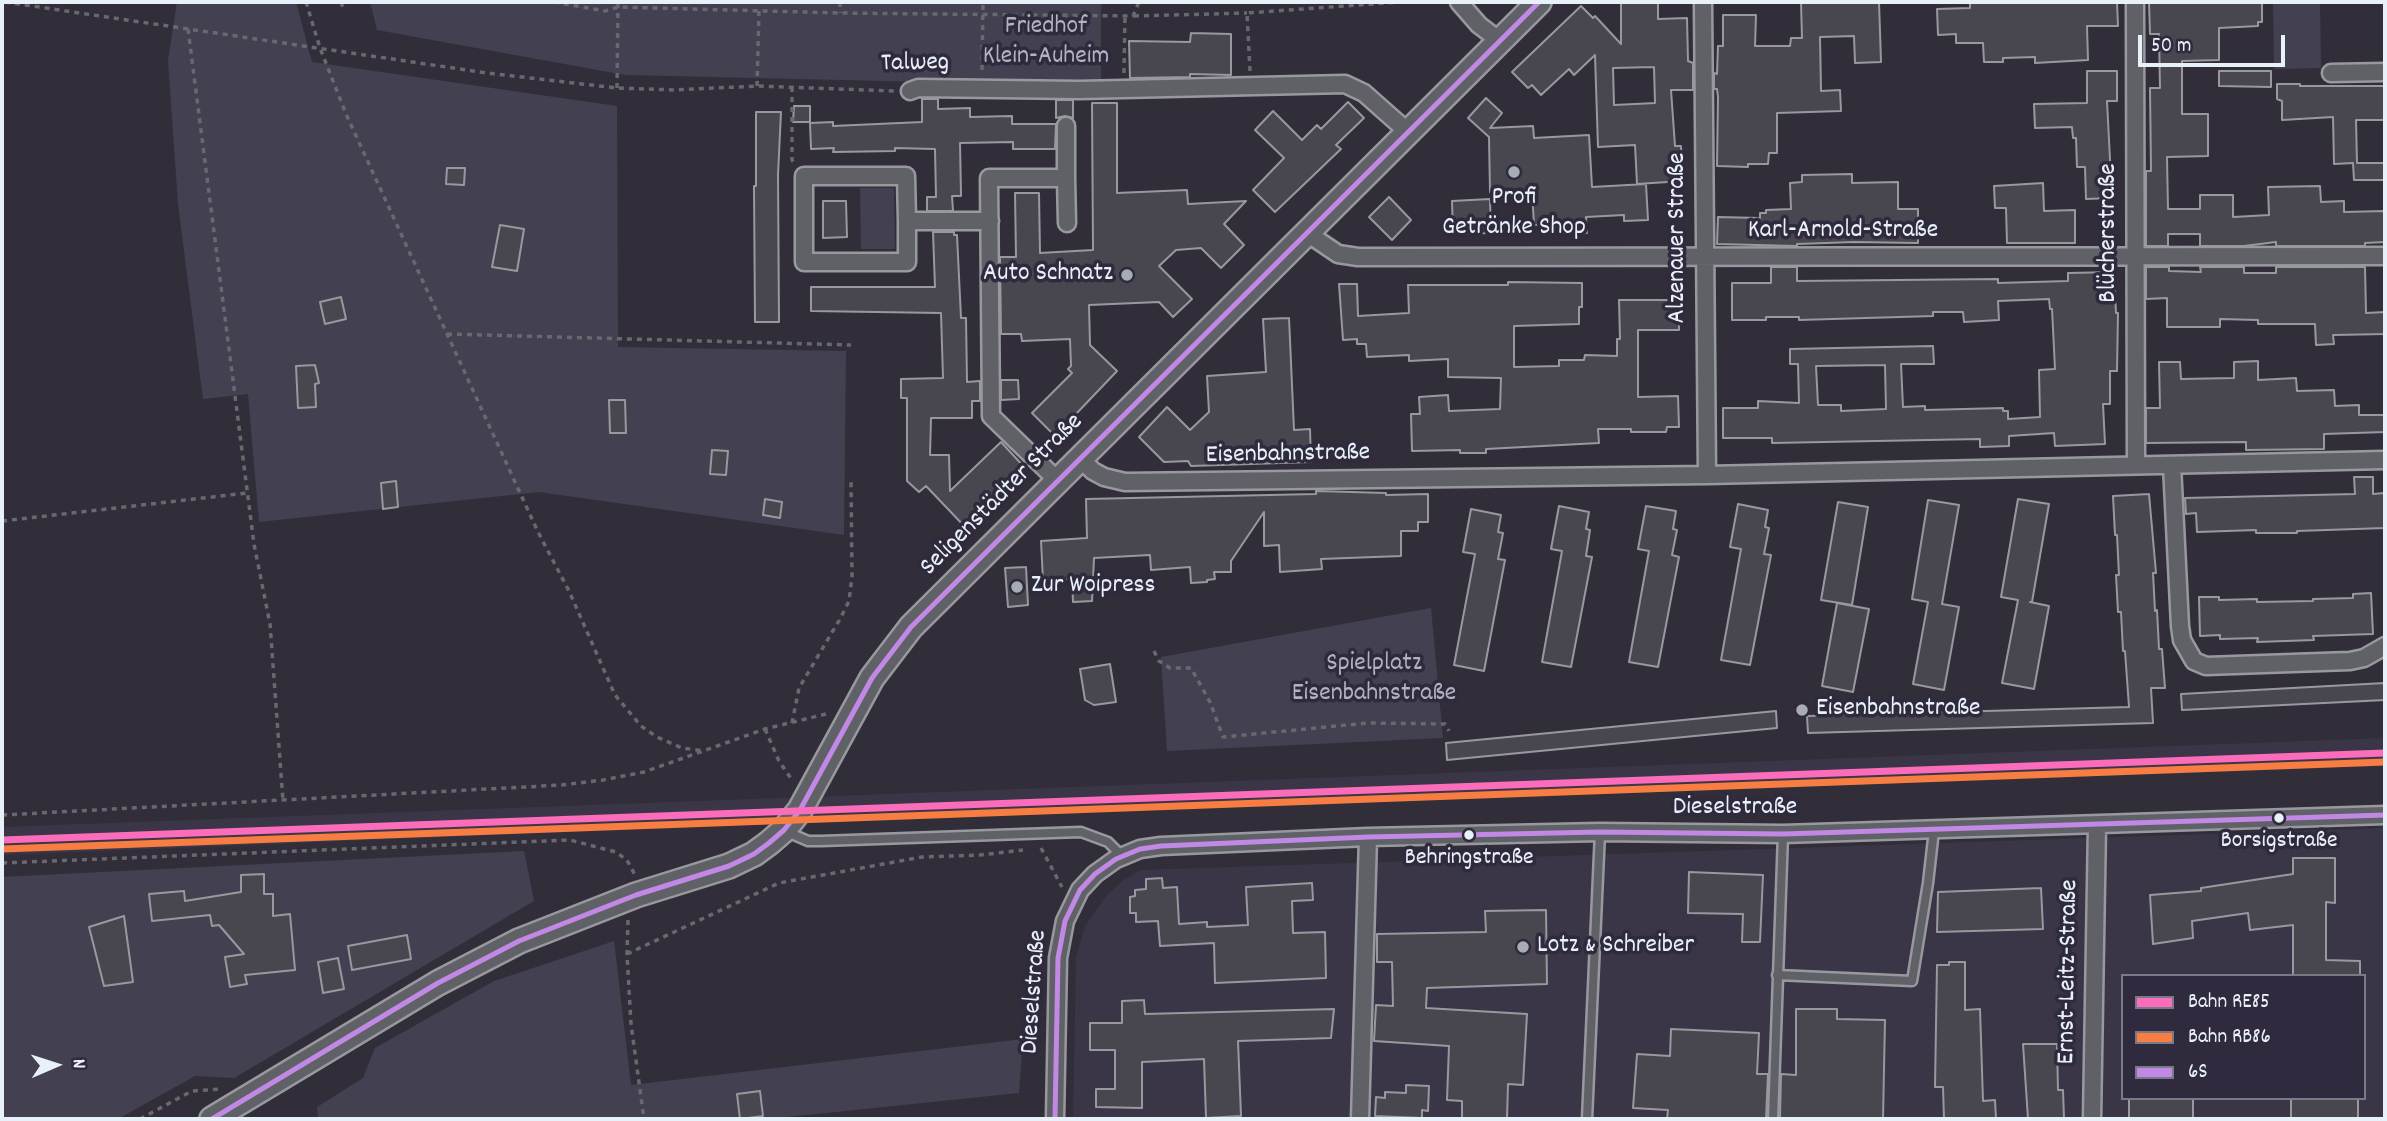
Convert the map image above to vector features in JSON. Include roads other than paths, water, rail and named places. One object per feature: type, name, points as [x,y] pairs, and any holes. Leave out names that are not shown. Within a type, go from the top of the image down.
[{"type":"main road","name":"Seligenstädter Straße","points":[[212,1119],[395,1008],[482,959],[548,929],[636,895],[729,866],[754,854],[784,830],[805,800],[856,706],[884,661],[911,627],[1539,2]]},
{"type":"street","points":[[1459,2],[1479,25],[1500,41]]},
{"type":"street","name":"Alzenauer Straße","points":[[1703,2],[1707,475]]},
{"type":"street","name":"Blücherstraße","points":[[2135,2],[2136,465]]},
{"type":"street","points":[[2330,72],[2385,72]]},
{"type":"street","name":"Talweg","points":[[910,91],[918,88],[1079,90],[1345,84],[1364,93],[1408,132]]},
{"type":"street","points":[[1066,126],[1067,223]]},
{"type":"street","points":[[804,176],[906,176],[907,220],[907,262],[804,262],[804,176]]},
{"type":"street","points":[[1057,480],[991,416],[989,178],[1066,178]]},
{"type":"street","points":[[907,220],[990,221]]},
{"type":"street","name":"Karl-Arnold-Straße","points":[[1307,233],[1325,247],[1348,257],[2385,256]]},
{"type":"street","name":"Eisenbahnstraße","points":[[1080,458],[1093,471],[1104,477],[1125,482],[1707,475],[2385,460]]},
{"type":"street","points":[[2172,465],[2180,626],[2182,640],[2194,661],[2206,666],[2350,661],[2364,658],[2385,646]]},
{"type":"street","name":"Dieselstraße","points":[[1055,1119],[1060,938],[1071,905],[1095,874],[1122,856],[1140,849],[1368,837],[1600,832],[1783,834],[2385,816]]},
{"type":"street","name":"Ernst-Leitz-Straße","points":[[2092,1119],[2097,825]]},
{"type":"street","points":[[1360,1119],[1368,837]]},
{"type":"lane","points":[[784,830],[808,841],[1065,832],[1093,835],[1108,842],[1122,856]]},
{"type":"lane","points":[[1777,975],[1912,981],[1934,830]]},
{"type":"lane","points":[[1587,1119],[1600,832]]},
{"type":"lane","points":[[1773,1119],[1783,834]]},
{"type":"rail line","name":"RE85","points":[[2,840],[2385,753]]},
{"type":"rail line","name":"RB86","points":[[2,849],[2385,762]]},
{"type":"place","name":"Profi Getränke Shop","points":[[1514,172]]},
{"type":"place","name":"Auto Schnatz","points":[[1127,275]]},
{"type":"place","name":"Zur Woipress","points":[[1017,587]]},
{"type":"place","name":"Eisenbahnstraße","points":[[1802,710]]},
{"type":"place","name":"Borsigstraße","points":[[2279,818]]},
{"type":"place","name":"Behringstraße","points":[[1469,835]]},
{"type":"place","name":"Lotz & Schreiber","points":[[1523,947]]},
{"type":"park label","name":"Friedhof Klein-Auheim","points":[[1046,43]]},
{"type":"park label","name":"Spielplatz Eisenbahnstraße","points":[[1374,680]]}]
